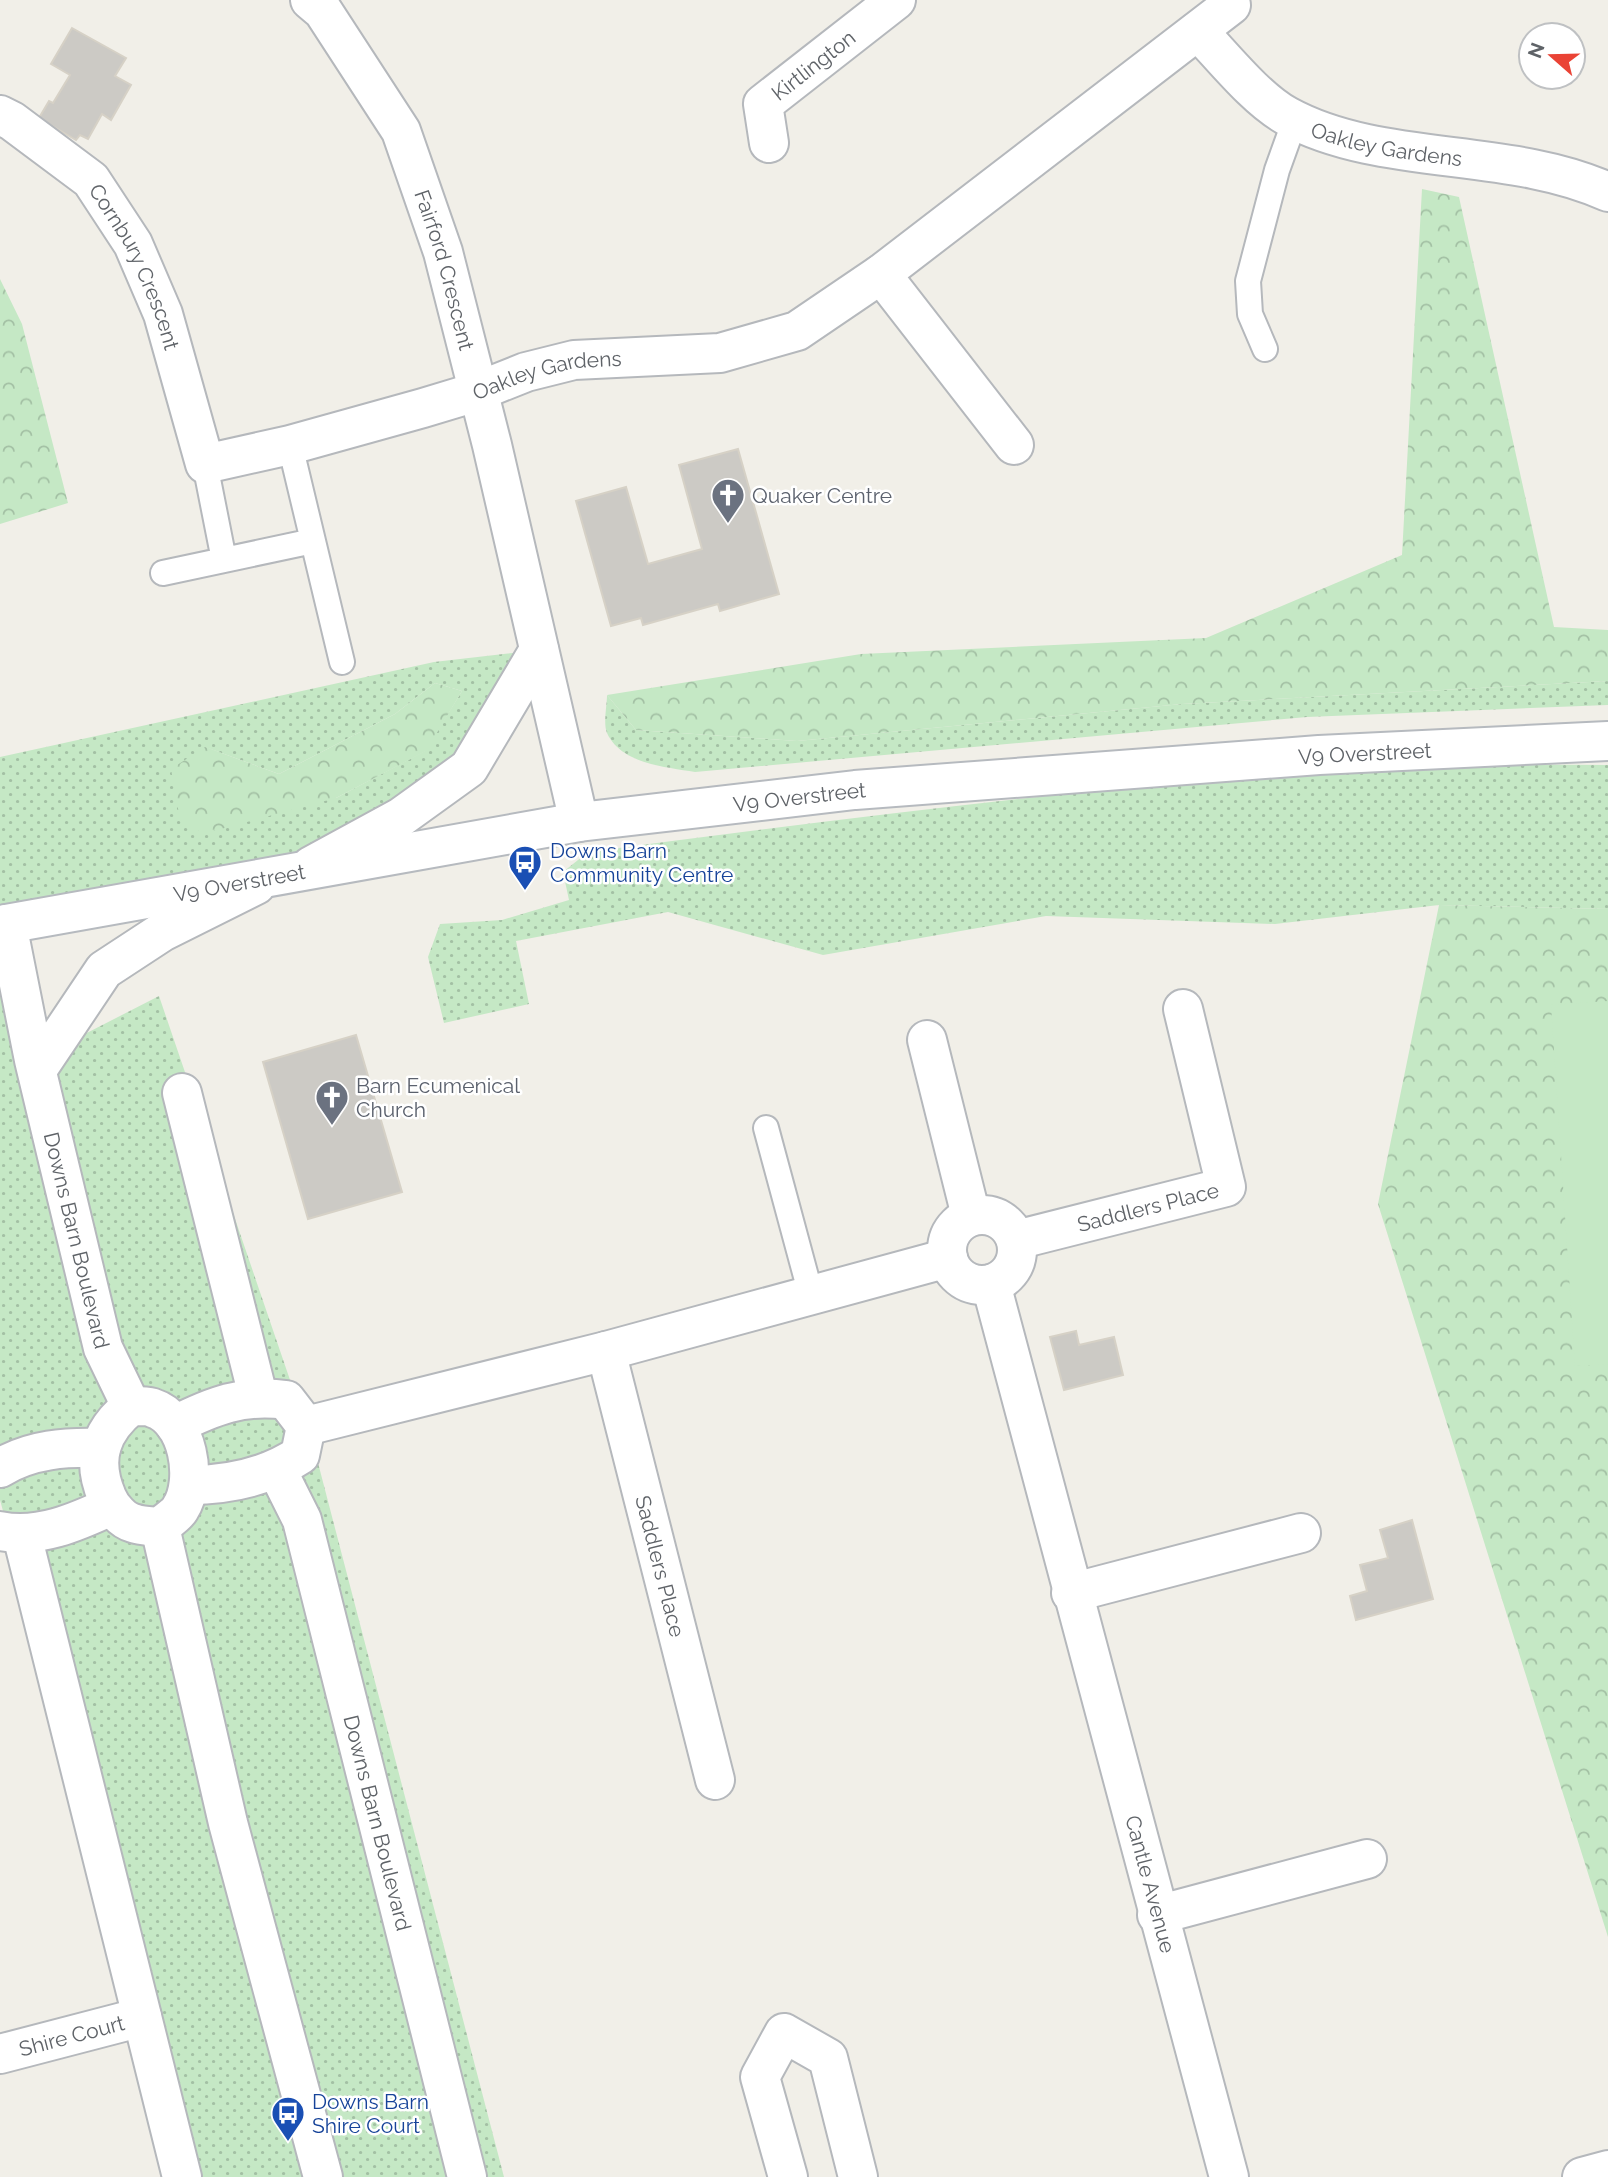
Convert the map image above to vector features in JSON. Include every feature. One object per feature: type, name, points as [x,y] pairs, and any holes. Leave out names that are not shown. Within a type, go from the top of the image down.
[{"type":"street","name":"Fairford Crescent","points":[[310,0],[323,11],[401,131],[443,252],[468,344],[476,392],[492,445],[579,822]]},
{"type":"street","name":"Kirtlington","points":[[769,144],[763,104],[895,0]]},
{"type":"street","name":"Oakley Gardens","points":[[205,464],[290,445],[476,392],[526,372],[573,360],[720,352],[797,331],[881,274],[1231,5]]},
{"type":"street","name":"Oakley Gardens","points":[[1198,31],[1284,114],[1320,132],[1358,142],[1529,170],[1608,192]]},
{"type":"street","name":"Cornbury Crescent","points":[[0,115],[91,180],[133,244],[163,314],[205,464]]},
{"type":"street","points":[[881,274],[1014,445]]},
{"type":"street","points":[[37,1070],[104,970],[162,932],[401,817],[469,768],[539,650]]},
{"type":"street","name":"V9 Overstreet","points":[[4,925],[579,822],[855,790],[1319,755],[1608,741]]},
{"type":"street","name":"Downs Barn Boulevard","points":[[4,925],[103,1348],[131,1406]]},
{"type":"street","name":"Saddlers Place","points":[[1016,1240],[1226,1187],[1183,1009]]},
{"type":"street","points":[[927,1040],[971,1216]]},
{"type":"street","points":[[182,1093],[258,1396]]},
{"type":"street","points":[[971,1216],[993,1216],[1003,1222],[1016,1240],[1015,1262],[1001,1279],[991,1284],[979,1285],[960,1277],[948,1258],[947,1248],[954,1228],[971,1216]]},
{"type":"street","points":[[306,1426],[606,1351],[948,1258]]},
{"type":"street","name":"Cantle Avenue","points":[[991,1284],[1228,2177]]},
{"type":"street","name":"Saddlers Place","points":[[606,1351],[715,1780]]},
{"type":"street","points":[[175,1426],[205,1410],[258,1396],[286,1400],[306,1426],[300,1455],[277,1470],[217,1485],[189,1485]]},
{"type":"street","points":[[131,1406],[154,1408],[175,1426],[188,1453],[189,1485],[180,1510],[160,1527],[130,1523],[111,1506],[98,1475],[101,1448],[113,1420],[131,1406]]},
{"type":"street","points":[[5,1453],[65,1447],[101,1448]]},
{"type":"street","name":"Downs Barn Boulevard","points":[[277,1470],[302,1520],[467,2177]]},
{"type":"street","points":[[111,1506],[81,1520],[11,1533],[142,2017],[182,2177]]},
{"type":"street","points":[[160,1527],[228,1823],[323,2177]]},
{"type":"street","points":[[1071,1593],[1301,1533]]},
{"type":"street","points":[[1157,1915],[1367,1859]]},
{"type":"street","name":"Shire Court","points":[[0,2054],[142,2017]]},
{"type":"street","points":[[788,2177],[760,2077],[783,2033],[828,2057],[858,2177]]},
{"type":"street","points":[[1582,2177],[1608,2170]]},
{"type":"lane","points":[[1265,349],[1250,314],[1248,281],[1277,170],[1295,120]]},
{"type":"lane","points":[[290,445],[342,662]]},
{"type":"lane","points":[[205,464],[224,559]]},
{"type":"lane","points":[[163,572],[313,541]]},
{"type":"lane","points":[[766,1128],[811,1295]]},
{"type":"green space","points":[[1422,189],[1459,197],[1554,627],[1608,630],[1608,681],[1182,704],[797,741],[636,730],[607,695],[861,654],[1206,638],[1402,555]]},
{"type":"green space","points":[[0,279],[22,324],[68,503],[0,524]]},
{"type":"green space","points":[[539,650],[469,768],[300,873],[8,924],[34,1060],[159,996],[317,1459],[504,2177],[180,2177],[142,2017],[0,1500],[0,757],[434,662]],"holes":[[[435,683],[462,691],[425,751],[336,798],[205,747],[279,774],[395,714]]]},
{"type":"green space","points":[[1608,681],[1608,705],[1307,717],[695,772],[658,766],[633,758],[614,743],[605,725],[607,695],[636,730],[797,741],[1182,704]]},
{"type":"green space","points":[[435,683],[462,691],[426,751],[336,798],[202,834],[179,814],[171,769],[205,747],[279,774],[395,714]]},
{"type":"green space","points":[[1472,764],[1608,765],[1608,909],[1439,905],[1275,924],[1046,916],[823,955],[668,912],[516,941],[529,1004],[444,1023],[428,957],[440,924],[502,920],[569,900],[563,872],[588,852],[918,810],[1139,787],[1361,769]]},
{"type":"green space","points":[[1439,905],[1608,909],[1608,1937],[1378,1204]]},
{"type":"green space","points":[[1608,1001],[1608,1364],[1575,1366],[1551,1005]]},
{"type":"building","points":[[72,28],[126,58],[115,76],[131,85],[111,120],[102,114],[88,139],[80,135],[76,140],[39,118],[49,101],[53,103],[70,75],[51,64]]},
{"type":"building","name":"Quaker Centre","points":[[738,449],[779,594],[720,611],[718,604],[643,625],[641,618],[611,626],[576,501],[626,487],[648,564],[702,549],[679,465]]},
{"type":"building","name":"Barn Ecumenical Church","points":[[356,1035],[402,1192],[308,1219],[263,1062]]},
{"type":"building","points":[[1076,1331],[1079,1345],[1114,1337],[1123,1375],[1064,1390],[1050,1337]]},
{"type":"building","points":[[1412,1520],[1433,1599],[1356,1620],[1350,1596],[1367,1591],[1360,1565],[1388,1558],[1380,1530]]},
{"type":"place","name":"Quaker Centre","points":[[728,525]]},
{"type":"place","name":"Downs Barn Community Centre","points":[[525,892]]},
{"type":"place","name":"Barn Ecumenical Church","points":[[332,1127]]},
{"type":"place","name":"Downs Barn Shire Court","points":[[288,2143]]}]
